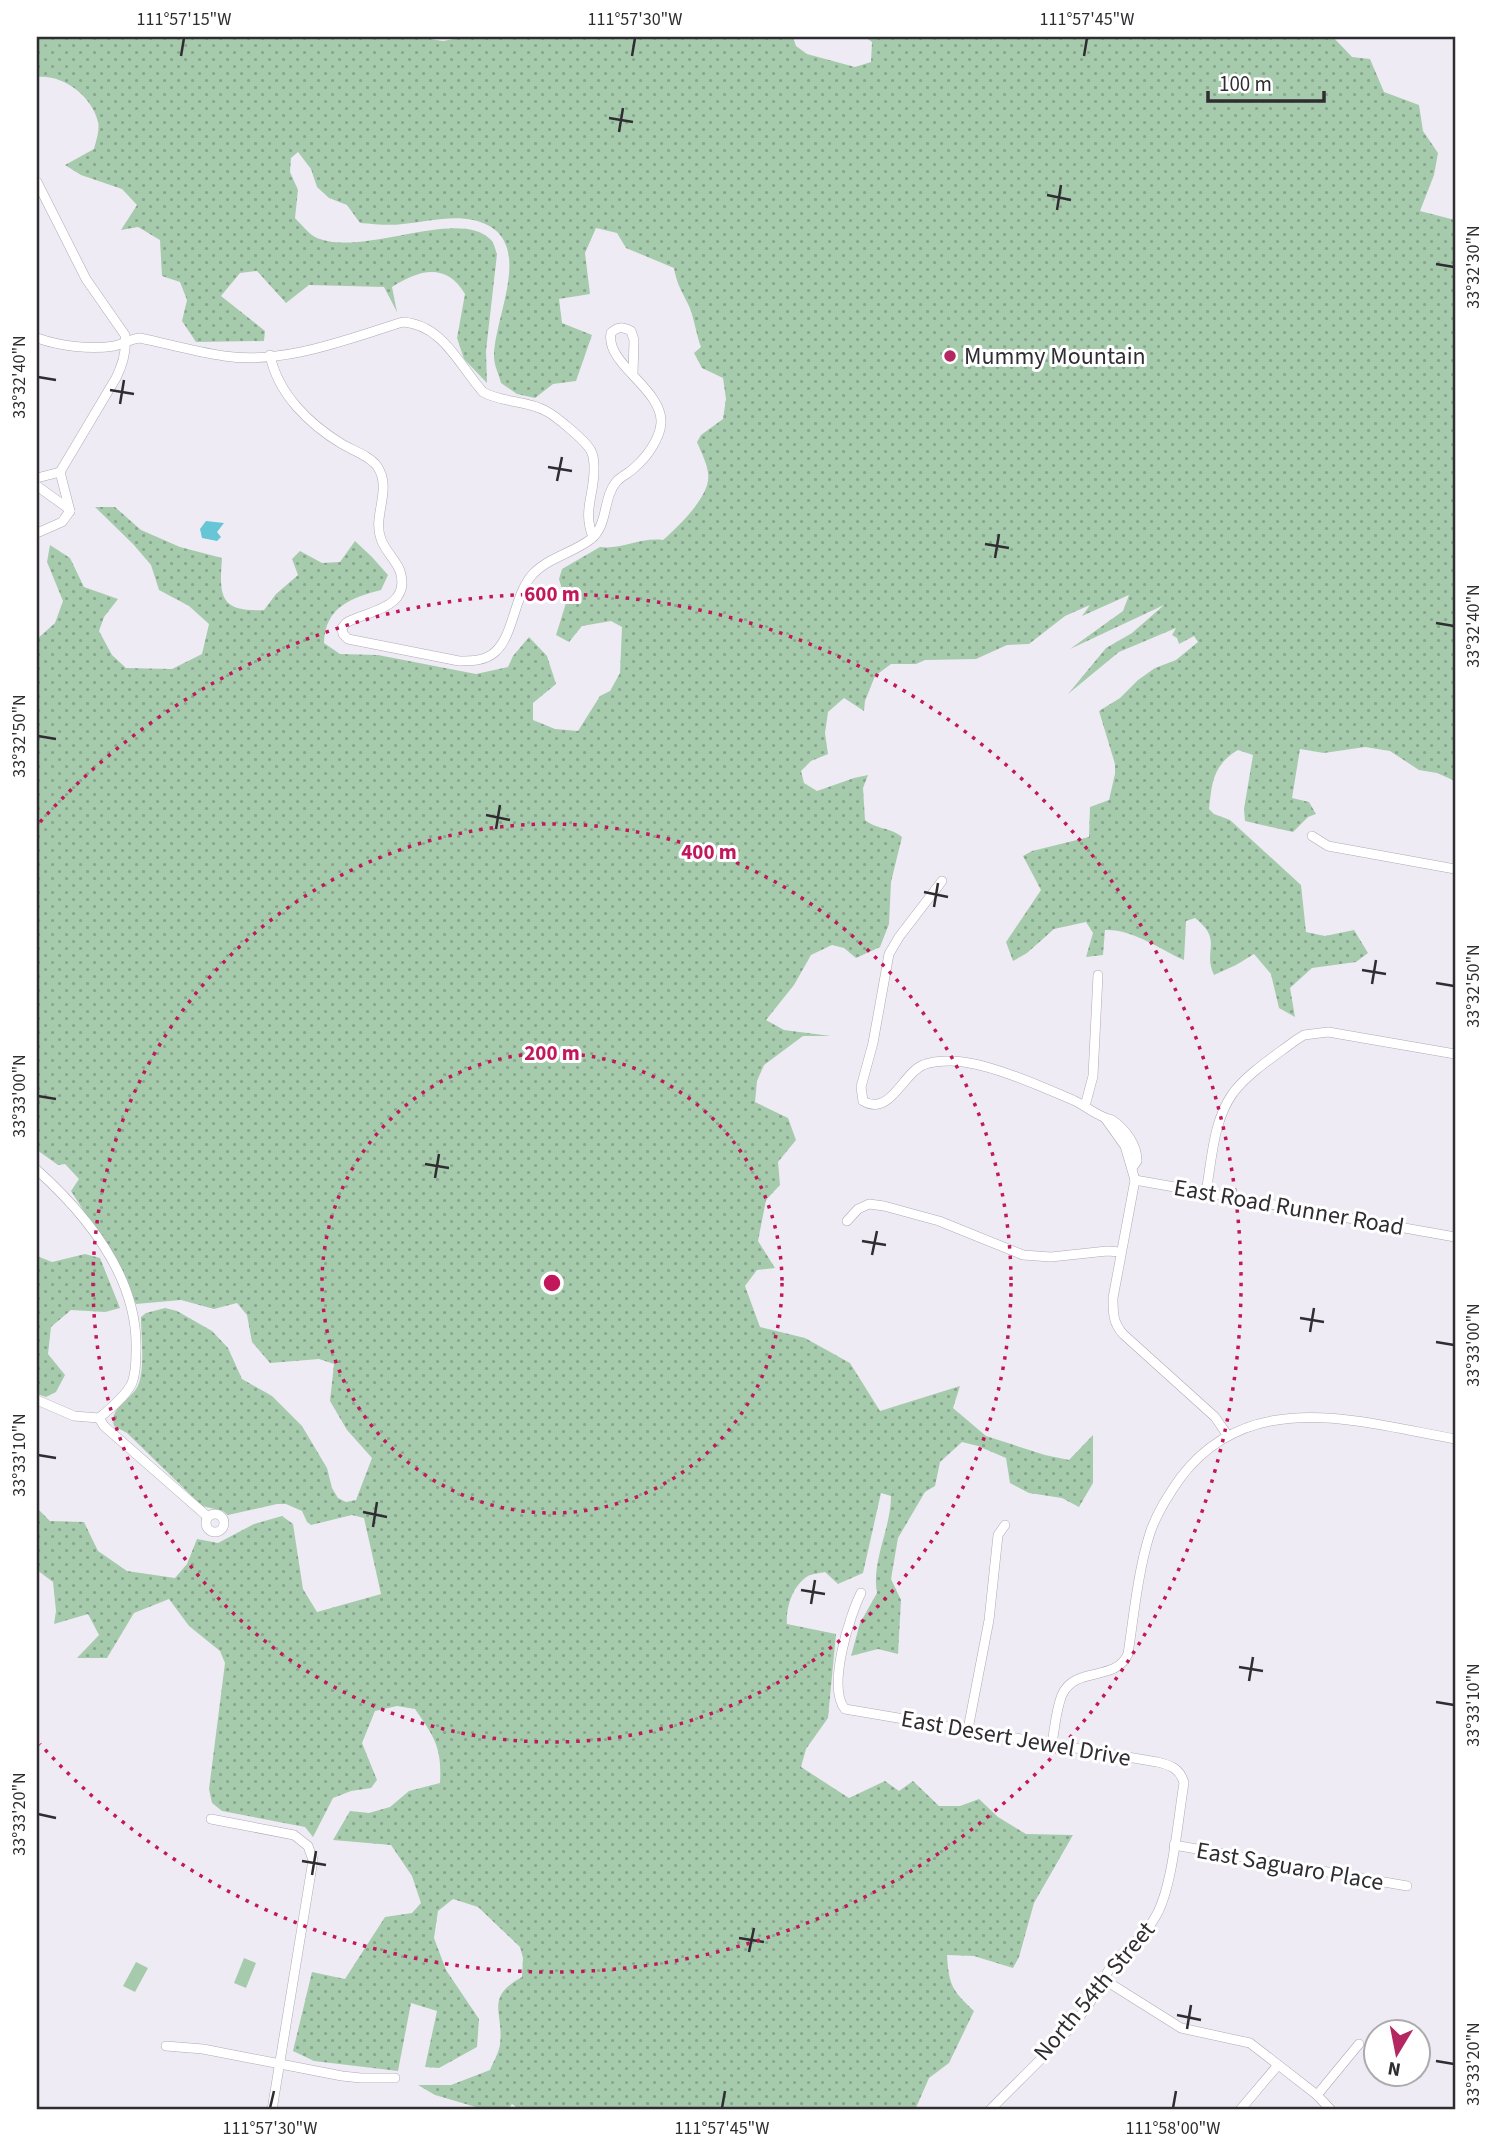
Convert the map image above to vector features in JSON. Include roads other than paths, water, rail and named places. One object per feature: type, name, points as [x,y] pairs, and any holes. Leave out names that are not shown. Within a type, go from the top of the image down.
[{"type":"street","points":[[37,182],[86,279],[125,335],[126,342],[123,363],[116,378],[60,472],[37,478]]},
{"type":"street","points":[[37,338],[63,345],[85,346],[110,346],[140,338],[226,357],[304,352],[403,322],[417,323],[441,338],[483,392],[492,397],[546,411],[591,450],[594,467],[587,524],[593,537]]},
{"type":"street","points":[[271,355],[274,373],[292,401],[310,421],[376,464],[383,477],[379,534],[401,574],[400,585],[394,601],[387,607],[346,623],[342,628],[343,634],[348,639],[459,662],[484,659],[501,646],[527,582],[533,574],[593,537],[601,527],[613,488],[643,459],[659,434],[661,418],[657,404],[633,374],[611,345],[611,333],[615,328],[631,331],[634,340],[633,374]]},
{"type":"street","points":[[37,533],[62,522],[70,510],[60,472]]},
{"type":"street","points":[[37,486],[70,510]]},
{"type":"street","points":[[1312,836],[1328,846],[1455,869]]},
{"type":"street","points":[[942,881],[889,954],[873,1043],[861,1087],[863,1101],[869,1105],[877,1105],[894,1095],[922,1065],[950,1061],[985,1067],[1085,1106],[1119,1125],[1134,1145],[1137,1161],[1132,1168],[1135,1180],[1114,1298],[1113,1317],[1116,1326],[1215,1417],[1228,1436]]},
{"type":"street","points":[[1085,1106],[1093,1076],[1098,975]]},
{"type":"street","points":[[1206,1192],[1218,1123],[1228,1102],[1242,1084],[1304,1035],[1328,1032],[1455,1054]]},
{"type":"street","points":[[37,1170],[91,1227],[112,1261],[133,1308],[137,1336],[134,1378],[130,1387],[99,1418],[74,1416],[37,1400]]},
{"type":"street","name":"East Road Runner Road","points":[[1135,1180],[1455,1237]]},
{"type":"street","points":[[846,1221],[858,1209],[869,1204],[939,1221],[1023,1255],[1051,1257],[1121,1252]]},
{"type":"street","points":[[1052,1743],[1063,1692],[1074,1679],[1115,1670],[1124,1662],[1128,1654],[1146,1546],[1158,1512],[1187,1469],[1203,1454],[1228,1436],[1276,1419],[1301,1416],[1325,1417],[1455,1439]]},
{"type":"street","points":[[99,1418],[104,1426],[208,1517]]},
{"type":"street","points":[[968,1728],[989,1620],[998,1535],[1005,1525]]},
{"type":"street","name":"East Desert Jewel Drive","points":[[860,1593],[846,1638],[838,1685],[839,1702],[845,1709],[1172,1765],[1182,1775]]},
{"type":"street","name":"North 54th Street","points":[[990,2110],[1090,2003],[1103,1979],[1121,1955],[1141,1937],[1157,1915],[1163,1900],[1174,1845],[1184,1783],[1182,1775]]},
{"type":"street","points":[[211,1819],[294,1835],[308,1846],[313,1860],[272,2110]]},
{"type":"street","name":"East Saguaro Place","points":[[1174,1845],[1406,1886]]},
{"type":"street","points":[[1103,1979],[1181,2028],[1250,2043],[1317,2095],[1331,2110]]},
{"type":"street","points":[[1317,2095],[1359,2043]]},
{"type":"street","points":[[166,2046],[203,2049],[361,2078],[395,2078]]},
{"type":"street","points":[[1240,2110],[1278,2064]]},
{"type":"water","points":[[206,521],[224,523],[217,532],[221,537],[217,541],[202,538],[200,529]]},
{"type":"place","name":"Mummy Mountain","points":[[950,356]]}]
